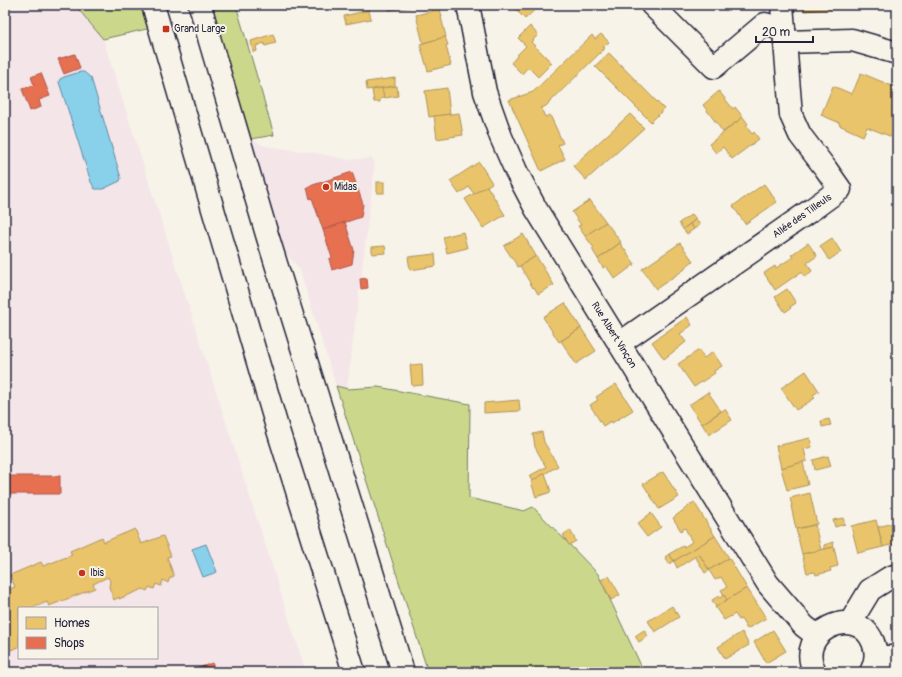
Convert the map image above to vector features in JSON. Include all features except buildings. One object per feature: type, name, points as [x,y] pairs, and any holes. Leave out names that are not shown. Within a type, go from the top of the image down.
[{"type":"street","points":[[153,5],[276,427],[354,672]]},
{"type":"street","points":[[200,5],[268,238],[403,672]]},
{"type":"street","name":"Rue Albert Vinçon","points":[[468,5],[485,92],[513,164],[536,209],[768,584],[804,626],[817,636]]},
{"type":"street","points":[[652,5],[714,67],[765,24],[784,36],[852,40],[897,53]]},
{"type":"street","points":[[782,5],[784,36]]},
{"type":"street","name":"Allée des Tilleuls","points":[[620,343],[840,189],[800,135],[791,115],[784,36]]},
{"type":"street","points":[[850,624],[870,590],[889,578],[897,575]]},
{"type":"street","points":[[813,671],[811,653],[817,636],[823,630],[840,623],[850,624],[866,632],[875,648],[873,664],[897,657]]},
{"type":"shaded area","points":[[5,5],[75,5],[103,39],[306,672],[5,672]]},
{"type":"shaded area","points":[[251,139],[264,146],[310,152],[350,160],[372,158],[375,164],[347,389],[336,386],[300,270],[284,251]]},
{"type":"green space","points":[[75,5],[144,5],[151,28],[103,39]]},
{"type":"green space","points":[[211,5],[236,5],[274,135],[251,139]]},
{"type":"green space","points":[[336,386],[348,389],[378,387],[470,404],[469,498],[524,511],[533,507],[598,574],[644,672],[428,672]]},
{"type":"water","points":[[84,72],[91,78],[121,178],[120,181],[103,189],[95,189],[91,182],[59,82],[60,79],[64,77]]},
{"type":"water","points":[[206,544],[217,572],[203,577],[192,549]]},
{"type":"place","name":"Grand Large","points":[[166,29]]},
{"type":"place","name":"Midas","points":[[326,187]]},
{"type":"place","name":"Ibis","points":[[82,573]]}]
